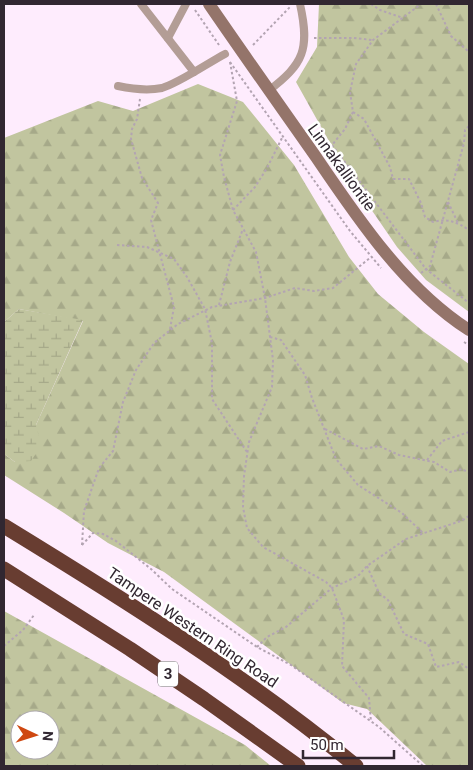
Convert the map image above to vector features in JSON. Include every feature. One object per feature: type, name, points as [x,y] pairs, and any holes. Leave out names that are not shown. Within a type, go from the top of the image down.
[{"type":"highway","name":"Tampere Western Ring Road","points":[[4,526],[109,591],[269,699],[356,766]]},
{"type":"highway","name":"3","points":[[4,569],[139,654],[298,766]]},
{"type":"highway","points":[[4,577],[42,594]]},
{"type":"main road","name":"Linnakalliontie","points":[[209,4],[268,91],[377,243],[414,284],[458,323],[469,330]]},
{"type":"lane","points":[[142,4],[194,72]]},
{"type":"lane","points":[[168,38],[186,4]]},
{"type":"lane","points":[[268,91],[287,77],[303,51],[305,24],[300,4]]},
{"type":"lane","points":[[118,86],[141,90],[162,88],[224,54]]},
{"type":"path","points":[[253,46],[293,4]]},
{"type":"path","points":[[371,4],[403,18]]},
{"type":"path","points":[[313,154],[332,145],[348,124],[353,112],[350,92],[356,64],[373,40],[421,4]]},
{"type":"path","points":[[436,4],[451,36],[469,52]]},
{"type":"path","points":[[304,38],[373,40]]},
{"type":"path","points":[[229,61],[237,100],[220,155],[233,210],[256,252],[265,298],[273,360],[272,387],[249,442],[247,452],[243,507],[247,528],[263,547],[326,582],[332,588],[344,620],[342,666],[369,698],[371,722]]},
{"type":"path","points":[[141,90],[137,119],[132,129],[131,139],[142,178],[158,203],[150,220],[174,307],[170,331]]},
{"type":"path","points":[[353,112],[364,118],[390,167],[393,179],[409,179],[421,203],[424,217],[433,222],[443,219],[458,223],[469,230]]},
{"type":"path","points":[[414,284],[430,266],[464,143],[465,130],[469,126]]},
{"type":"path","points":[[233,210],[256,187],[283,136]]},
{"type":"path","points":[[332,145],[426,269],[469,303]]},
{"type":"path","points":[[448,202],[458,223]]},
{"type":"path","points":[[219,305],[230,262],[243,229]]},
{"type":"path","points":[[117,245],[147,247],[174,259],[205,309],[212,343],[212,399],[247,452]]},
{"type":"path","points":[[371,257],[333,288],[314,291],[295,288],[265,298],[205,309],[154,342],[136,370],[123,402],[113,451],[99,468],[84,512],[82,545],[93,533],[103,534],[116,541],[172,589],[257,647],[291,665],[371,722],[423,766]]},
{"type":"path","points":[[270,337],[281,340],[305,375],[336,459],[358,485],[402,514],[424,534]]},
{"type":"path","points":[[325,429],[363,449],[379,446],[399,455],[434,462],[450,472],[462,469],[469,473]]},
{"type":"path","points":[[426,461],[442,441],[469,432]]},
{"type":"path","points":[[257,647],[332,588],[358,576],[367,566],[406,539],[461,521],[469,516]]},
{"type":"path","points":[[367,566],[378,593],[388,600],[404,634],[428,644],[436,667],[459,662],[469,669]]},
{"type":"path","points":[[4,646],[23,630],[34,615]]},
{"type":"green space","points":[[319,4],[469,4],[469,312],[426,280],[397,247],[349,177],[296,82],[317,47]]},
{"type":"green space","points":[[198,84],[243,102],[294,165],[349,257],[378,294],[424,332],[469,364],[469,766],[427,766],[367,709],[343,703],[164,572],[108,543],[4,475],[4,454],[15,462],[36,425],[83,321],[19,309],[4,322],[4,138],[98,101],[133,111]]},
{"type":"green space","points":[[19,309],[83,320],[36,425],[41,446],[31,461],[15,462],[4,454],[4,322]]},
{"type":"green space","points":[[4,611],[245,745],[271,766],[4,766]]}]
